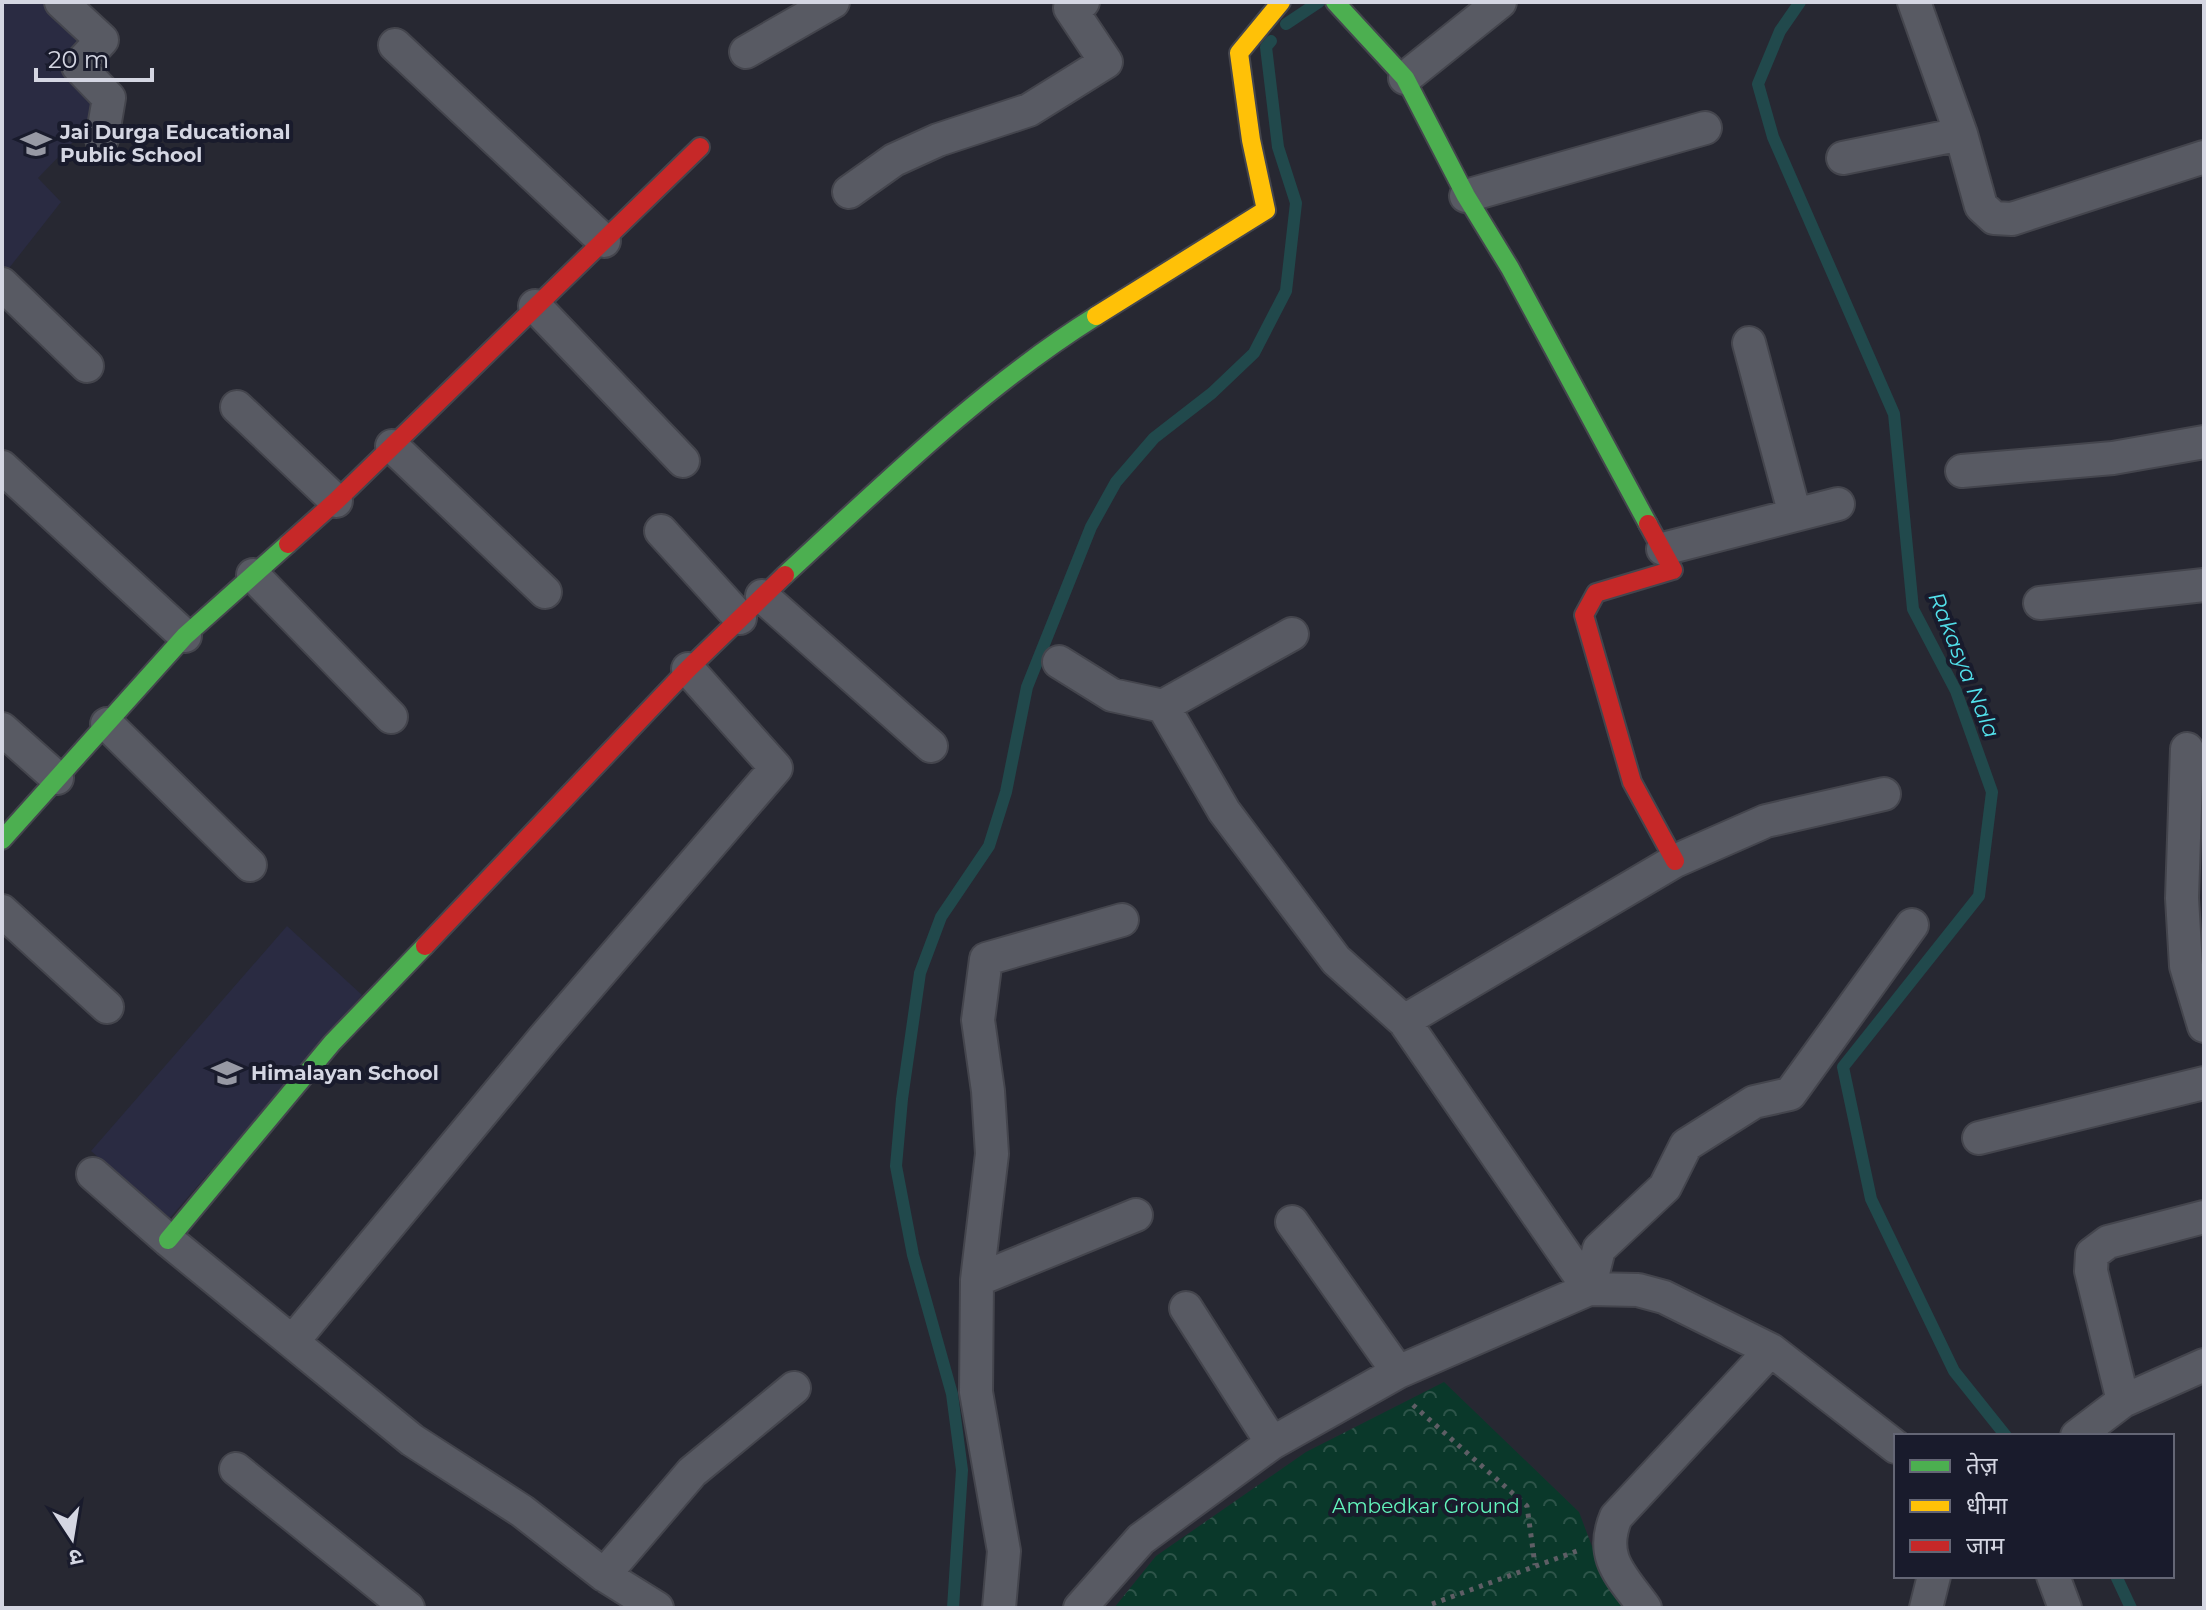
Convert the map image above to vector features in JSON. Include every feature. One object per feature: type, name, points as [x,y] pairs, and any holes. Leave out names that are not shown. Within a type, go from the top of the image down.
[{"type":"street","points":[[61,2],[102,40],[78,66],[109,98],[102,139]]},
{"type":"street","points":[[746,52],[833,2]]},
{"type":"street","points":[[849,192],[894,160],[938,140],[1029,110],[1106,62],[1070,8],[1083,2]]},
{"type":"street","points":[[168,1240],[332,1043],[688,669],[751,607],[938,434],[1061,338],[1266,210],[1251,140],[1239,53],[1281,2]]},
{"type":"street","points":[[1336,2],[1405,78],[1466,196],[1510,268],[1673,570],[1596,593],[1584,615],[1632,782],[1675,861]]},
{"type":"street","points":[[1405,78],[1500,2]]},
{"type":"street","points":[[1914,2],[1961,134],[1981,206],[1994,218],[2012,219],[2204,157]]},
{"type":"street","points":[[395,45],[604,241]]},
{"type":"street","points":[[1466,196],[1705,128]]},
{"type":"street","points":[[1843,158],[1961,134]]},
{"type":"street","points":[[2,840],[185,636],[336,501],[700,147]]},
{"type":"street","points":[[2,284],[87,366]]},
{"type":"street","points":[[535,306],[683,461]]},
{"type":"street","points":[[1749,343],[1795,515]]},
{"type":"street","points":[[237,407],[336,501]]},
{"type":"street","points":[[1962,471],[2113,458],[2204,442]]},
{"type":"street","points":[[392,446],[545,592]]},
{"type":"street","points":[[2,467],[185,636]]},
{"type":"street","points":[[1663,549],[1838,504]]},
{"type":"street","points":[[661,531],[751,607],[931,746]]},
{"type":"street","points":[[253,575],[391,717]]},
{"type":"street","points":[[2040,603],[2204,585]]},
{"type":"street","points":[[1059,662],[1112,695],[1163,706],[1292,634]]},
{"type":"street","points":[[293,1341],[544,1038],[776,768],[688,669]]},
{"type":"street","points":[[1163,706],[1224,811],[1336,960],[1404,1021],[1589,1289]]},
{"type":"street","points":[[107,724],[250,865]]},
{"type":"street","points":[[2,729],[57,778]]},
{"type":"street","points":[[2187,749],[2182,898],[2186,966],[2204,1026]]},
{"type":"street","points":[[1404,1021],[1675,861],[1766,821],[1884,794]]},
{"type":"street","points":[[2,911],[107,1007]]},
{"type":"street","points":[[999,1608],[1004,1551],[976,1392],[977,1280],[992,1154],[988,1091],[978,1020],[986,959],[1122,920]]},
{"type":"street","points":[[1589,1289],[1599,1249],[1665,1187],[1686,1145],[1754,1102],[1790,1094],[1912,925]]},
{"type":"street","points":[[1979,1138],[2204,1083]]},
{"type":"street","points":[[93,1174],[168,1240],[412,1440],[522,1511],[604,1575],[657,1608]]},
{"type":"street","points":[[977,1280],[1136,1215]]},
{"type":"street","points":[[2123,1401],[2091,1271],[2092,1254],[2108,1242],[2204,1217]]},
{"type":"street","points":[[1292,1222],[1392,1376]]},
{"type":"street","points":[[1080,1608],[1141,1539],[1272,1443],[1392,1376],[1589,1289],[1638,1290],[1664,1297],[1771,1350],[1894,1445]]},
{"type":"street","points":[[1186,1308],[1272,1443]]},
{"type":"street","points":[[1645,1608],[1608,1550],[1616,1517],[1771,1350]]},
{"type":"street","points":[[2080,1434],[2123,1401],[2204,1365]]},
{"type":"street","points":[[604,1575],[692,1472],[794,1388]]},
{"type":"street","points":[[236,1469],[408,1608]]},
{"type":"street","points":[[1926,1608],[1934,1578]]},
{"type":"street","points":[[2054,1578],[2065,1608]]},
{"type":"path","points":[[1392,1376],[1527,1506],[1535,1565]]},
{"type":"path","points":[[1432,1604],[1609,1540]]},
{"type":"shaded area","name":"Jai Durga Educational Public School","points":[[2,2],[43,2],[90,43],[103,111],[38,178],[61,202],[6,272],[2,268]]},
{"type":"shaded area","name":"Himalayan School","points":[[287,926],[362,995],[170,1218],[91,1151]]},
{"type":"green space","name":"Ambedkar Ground","points":[[1444,1382],[1579,1512],[1599,1565],[1624,1608],[1114,1608],[1156,1556],[1306,1452]]},
{"type":"waterway","points":[[1286,24],[1319,2]]},
{"type":"waterway","name":"Rakasya Nala","points":[[1800,2],[1780,31],[1758,84],[1773,137],[1894,414],[1913,609],[1956,691],[1992,792],[1979,896],[1843,1067],[1871,1199],[1954,1371],[2004,1434]]},
{"type":"waterway","points":[[953,1608],[962,1470],[952,1394],[913,1255],[896,1166],[920,973],[941,917],[989,846],[1006,792],[1027,687],[1091,527],[1116,482],[1154,438],[1212,393],[1254,353],[1286,291],[1296,203],[1278,147],[1266,47],[1271,41]]},
{"type":"waterway","name":"Rakasya Nala","points":[[2117,1578],[2131,1608]]},
{"type":"traffic: fast","points":[[1335,2],[1405,78],[1466,196],[1510,268],[1648,524]]},
{"type":"traffic: fast","points":[[785,575],[973,406],[1096,316]]},
{"type":"traffic: fast","points":[[2,840],[185,636],[288,544]]},
{"type":"traffic: fast","points":[[168,1240],[332,1043],[425,946]]},
{"type":"traffic: slow","points":[[1096,316],[1266,210],[1251,140],[1239,53],[1281,2]]},
{"type":"traffic: jam","points":[[288,544],[700,147]]},
{"type":"traffic: jam","points":[[1648,524],[1673,570],[1596,593],[1584,615],[1632,782],[1675,861]]},
{"type":"traffic: jam","points":[[425,946],[688,669],[785,575]]},
{"type":"place","name":"Jai Durga Educational Public School","points":[[36,144]]},
{"type":"place","name":"Himalayan School","points":[[227,1073]]}]
